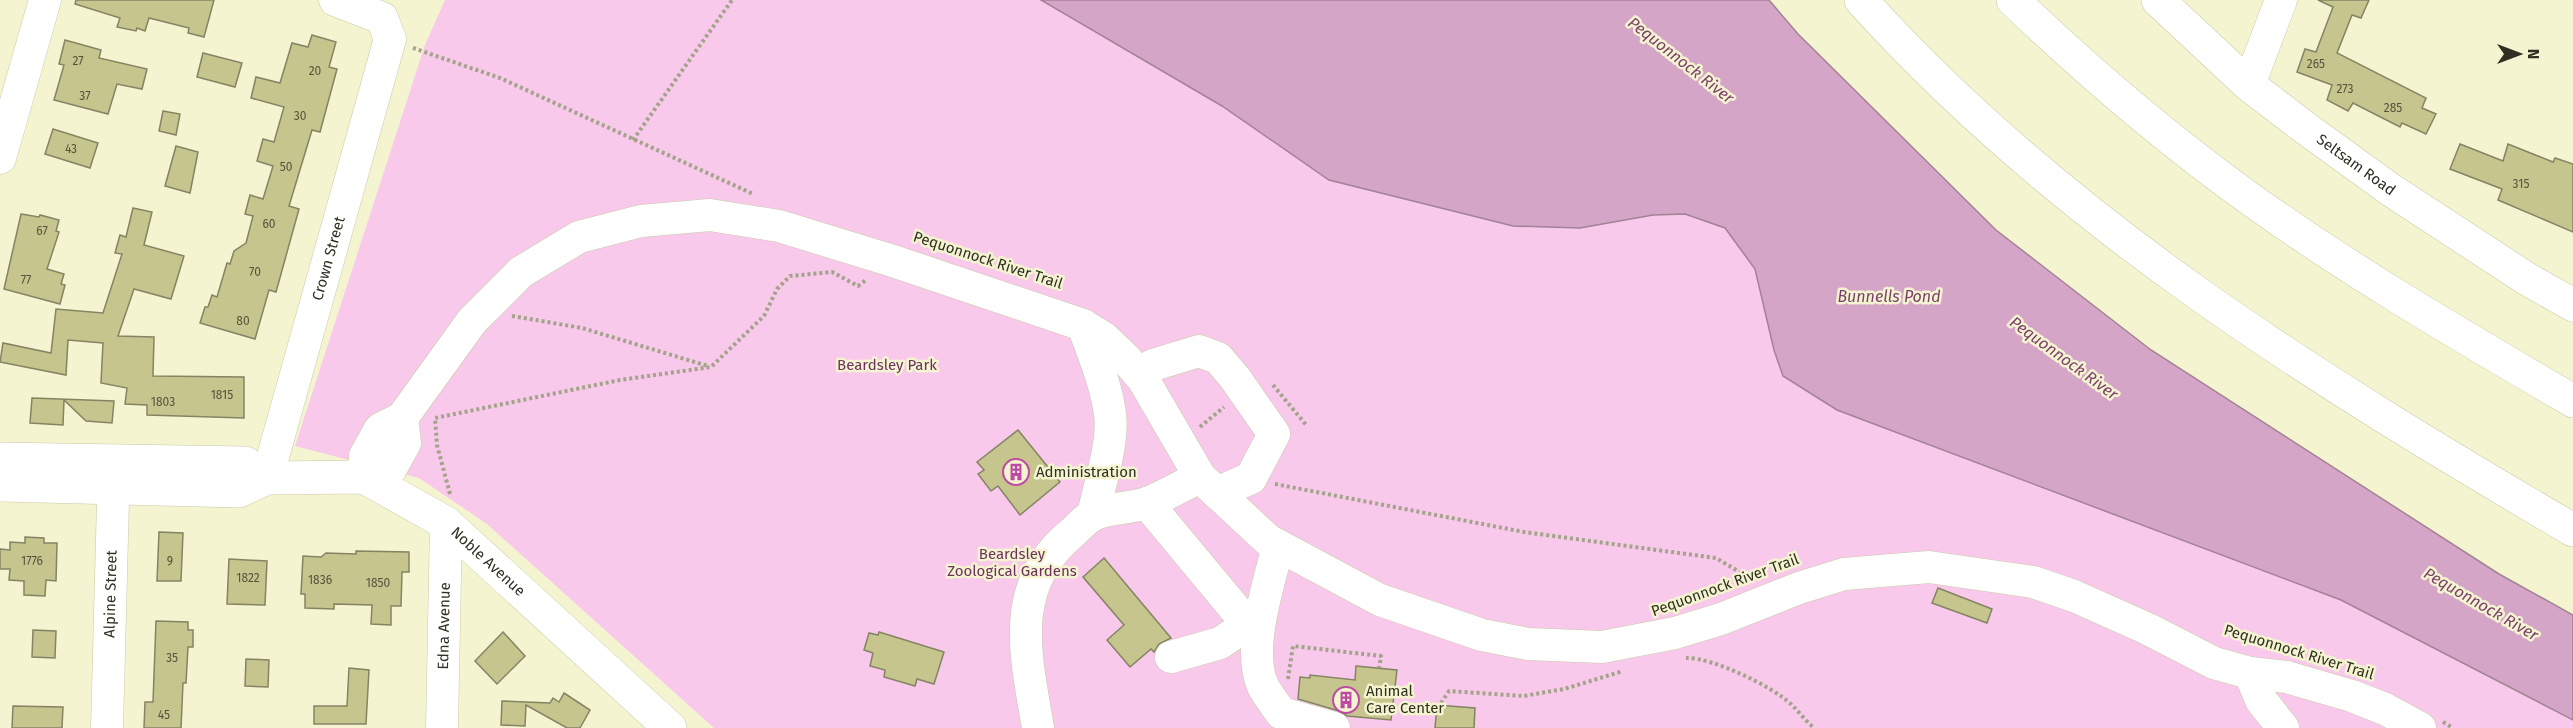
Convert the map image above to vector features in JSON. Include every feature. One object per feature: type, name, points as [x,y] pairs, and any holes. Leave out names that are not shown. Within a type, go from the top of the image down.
[{"type":"main road","points":[[1861,0],[1975,114],[2087,211],[2154,263],[2240,324],[2327,380],[2573,530]]},
{"type":"main road","points":[[2013,0],[2142,116],[2247,197],[2414,307],[2573,401]]},
{"type":"main road","name":"Seltsam Road","points":[[2158,0],[2249,85],[2391,190],[2527,279],[2573,305]]},
{"type":"main road","points":[[0,459],[114,475]]},
{"type":"main road","points":[[0,485],[245,463],[267,478]]},
{"type":"main road","name":"Noble Avenue","points":[[267,478],[364,477],[440,520],[670,728]]},
{"type":"street","points":[[0,158],[45,0]]},
{"type":"street","points":[[334,0],[382,18],[390,39]]},
{"type":"street","points":[[2249,85],[2282,0]]},
{"type":"street","name":"Crown Street","points":[[267,478],[390,39]]},
{"type":"street","points":[[364,477],[365,456],[380,429],[402,418],[472,321],[521,272],[579,237],[641,221],[710,215],[779,226],[893,261],[1083,325],[1104,338],[1138,374],[1209,485],[1268,540],[1380,600],[1482,635],[1528,644],[1602,647],[1675,633],[1721,619],[1799,588],[1844,574],[1929,567],[2033,582],[2074,596],[2148,629],[2214,663],[2250,673],[2287,677],[2352,696],[2427,722]]},
{"type":"street","points":[[1083,325],[1104,386],[1110,416],[1109,440],[1093,515]]},
{"type":"street","points":[[1038,728],[1025,626],[1031,586],[1040,566],[1060,542],[1093,515],[1147,503],[1209,485],[1251,478],[1274,434],[1235,378],[1218,358],[1199,351],[1153,365],[1138,374]]},
{"type":"street","name":"Alpine Street","points":[[107,728],[114,475]]},
{"type":"street","points":[[1147,503],[1240,615],[1259,625]]},
{"type":"street","name":"Edna Avenue","points":[[440,520],[441,728]]},
{"type":"street","points":[[1278,546],[1259,625],[1257,650],[1262,679],[1281,713],[1334,728]]},
{"type":"street","points":[[1171,657],[1220,643],[1235,633],[1259,625]]},
{"type":"street","points":[[2250,673],[2260,700],[2283,728]]},
{"type":"path","points":[[633,140],[732,0]]},
{"type":"path","points":[[390,39],[500,78],[760,197]]},
{"type":"path","points":[[435,418],[620,380],[711,366],[764,316],[777,289],[790,276],[832,272],[858,286],[893,261]]},
{"type":"path","points":[[509,316],[582,328],[711,366]]},
{"type":"path","points":[[435,410],[437,444],[450,495],[440,520]]},
{"type":"path","points":[[1251,478],[1299,491],[1524,532],[1716,558],[1762,586]]},
{"type":"path","points":[[1262,679],[1287,683],[1293,646],[1381,656],[1379,668]]},
{"type":"path","points":[[1681,658],[1690,657],[1725,667],[1753,680],[1790,703],[1814,728]]},
{"type":"path","points":[[1441,703],[1449,691],[1524,696],[1592,682],[1627,669]]},
{"type":"path","points":[[2427,722],[2453,728]]},
{"type":"green space","name":"Beardsley Park","points":[[445,0],[1041,0],[1222,106],[1329,180],[1580,228],[1653,215],[1685,214],[1725,228],[1755,269],[1774,350],[1783,376],[2341,600],[2573,720],[2573,728],[714,728],[487,524],[419,478],[295,446],[425,45]]},
{"type":"water","name":"Bunnells Pond","points":[[1041,0],[1769,0],[1798,34],[1996,230],[2151,350],[2499,574],[2573,615],[2573,720],[2341,600],[1837,410],[1783,376],[1774,350],[1755,269],[1725,228],[1685,214],[1653,215],[1580,228],[1513,226],[1329,180],[1222,106]]},
{"type":"building","points":[[76,0],[214,0],[204,37],[188,33],[189,28],[149,18],[145,31],[137,28],[136,31],[117,27],[120,18],[75,4]]},
{"type":"building","points":[[2318,0],[2369,0],[2361,18],[2352,15],[2337,53],[2426,98],[2422,108],[2436,114],[2426,134],[2402,123],[2400,127],[2353,103],[2348,111],[2327,100],[2332,85],[2297,72],[2305,49],[2316,52],[2333,7]]},
{"type":"building","points":[[312,35],[336,42],[329,67],[337,69],[320,132],[312,130],[289,206],[299,209],[276,292],[269,290],[255,339],[200,323],[212,295],[217,297],[227,263],[230,264],[234,251],[246,243],[253,216],[245,214],[250,195],[263,199],[273,166],[257,161],[263,139],[274,142],[284,107],[251,98],[256,77],[280,83],[292,43],[308,47]]},
{"type":"building","points":[[65,40],[101,50],[99,58],[147,69],[142,89],[117,84],[108,114],[54,100],[64,65],[59,64]]},
{"type":"building","points":[[203,53],[242,63],[235,87],[197,77]]},
{"type":"building","points":[[163,111],[180,114],[176,135],[159,131]]},
{"type":"building","points":[[53,129],[98,143],[90,168],[45,154]]},
{"type":"building","points":[[2460,144],[2503,161],[2508,144],[2553,162],[2555,158],[2573,164],[2573,232],[2498,200],[2502,189],[2450,169]]},
{"type":"building","points":[[176,146],[198,152],[190,193],[165,186]]},
{"type":"building","points":[[133,208],[152,212],[144,245],[184,256],[171,299],[134,289],[118,336],[154,337],[153,376],[244,377],[244,418],[147,415],[147,405],[125,404],[127,388],[101,383],[103,343],[68,340],[66,375],[0,362],[3,343],[51,353],[56,309],[103,313],[122,254],[115,253],[120,235],[126,237]]},
{"type":"building","points":[[21,214],[39,217],[40,215],[59,220],[56,231],[59,232],[47,269],[64,274],[61,284],[65,285],[60,304],[4,289]]},
{"type":"building","points":[[32,398],[114,401],[112,423],[86,421],[64,400],[63,425],[30,423]]},
{"type":"building","name":"Administration","points":[[1018,430],[1060,482],[1020,515],[998,486],[991,491],[978,474],[984,470],[977,462]]},
{"type":"building","points":[[159,532],[183,533],[181,581],[157,581]]},
{"type":"building","points":[[25,537],[44,538],[44,543],[57,543],[56,581],[46,580],[45,596],[24,595],[24,581],[9,580],[10,569],[0,569],[0,549],[10,550],[10,542],[25,543]]},
{"type":"building","points":[[356,551],[409,552],[409,572],[402,572],[401,606],[391,606],[391,625],[371,624],[372,605],[334,604],[334,609],[305,608],[305,594],[301,594],[303,556],[321,557],[326,553],[356,554]]},
{"type":"building","points":[[1104,558],[1171,638],[1159,644],[1154,652],[1151,649],[1130,667],[1107,640],[1124,625],[1083,577]]},
{"type":"building","points":[[229,559],[267,561],[265,605],[227,604]]},
{"type":"building","points":[[1938,588],[1992,609],[1987,623],[1932,603]]},
{"type":"building","points":[[156,621],[188,622],[188,630],[193,630],[193,647],[188,647],[186,683],[183,683],[181,728],[144,728],[145,702],[153,702]]},
{"type":"building","points":[[33,630],[56,631],[55,658],[32,657]]},
{"type":"building","points":[[503,632],[525,656],[497,684],[475,661]]},
{"type":"building","points":[[879,632],[944,652],[934,684],[917,679],[915,686],[884,677],[885,670],[870,666],[873,653],[864,650],[869,633],[878,635]]},
{"type":"building","points":[[246,659],[269,660],[268,687],[245,686]]},
{"type":"building","name":"Animal Care Center","points":[[1356,666],[1397,670],[1391,720],[1347,716],[1339,711],[1298,699],[1300,677],[1310,678],[1310,675],[1355,680]]},
{"type":"building","points":[[349,668],[369,670],[366,724],[314,724],[314,706],[347,706]]},
{"type":"building","points":[[564,693],[590,710],[580,728],[567,728],[526,705],[525,726],[501,725],[502,701],[550,703],[553,698],[559,702]]},
{"type":"building","points":[[1437,705],[1475,708],[1474,728],[1435,728]]},
{"type":"building","points":[[13,706],[63,707],[62,728],[12,728]]},
{"type":"place","name":"Administration","points":[[1016,472]]},
{"type":"place","name":"Animal Care Center","points":[[1346,700]]},
{"type":"water label","name":"Pequonnock River","points":[[1681,60]]},
{"type":"water label","name":"Pequonnock River","points":[[2064,358]]},
{"type":"water label","name":"Pequonnock River","points":[[2481,604]]},
{"type":"park label","name":"Beardsley Zoological Gardens","points":[[1012,562]]}]
